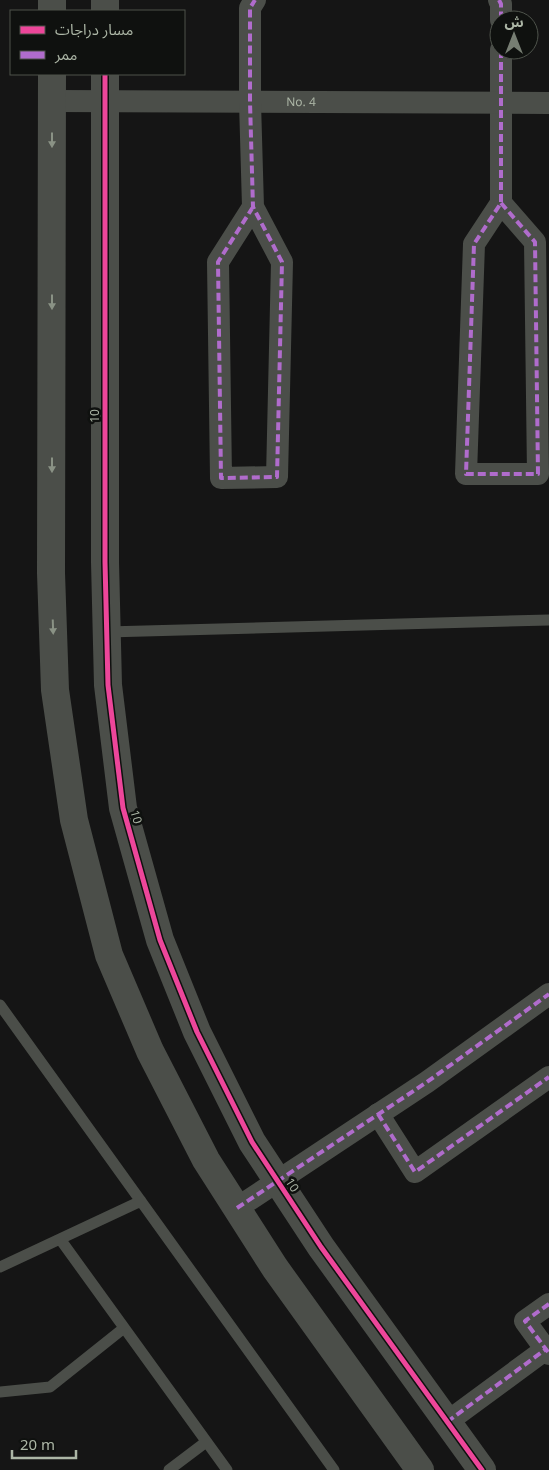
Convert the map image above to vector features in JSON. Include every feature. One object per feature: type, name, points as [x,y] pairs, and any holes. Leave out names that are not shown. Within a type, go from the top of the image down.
[{"type":"street","points":[[250,3],[253,207],[282,262],[277,477],[221,478],[218,262],[253,207]]},
{"type":"street","points":[[501,60],[501,203],[474,244],[466,474],[538,474],[535,242],[501,203]]},
{"type":"street","points":[[52,75],[51,573],[55,690],[74,820],[109,955],[150,1051],[206,1160],[275,1268],[420,1470]]},
{"type":"street","name":"10","points":[[105,75],[105,562],[108,685],[123,808],[160,940],[197,1032],[252,1142],[321,1247],[482,1470]]},
{"type":"street","name":"No. 4","points":[[52,101],[549,103]]},
{"type":"street","points":[[236,1208],[427,1082],[549,994]]},
{"type":"street","points":[[378,1114],[415,1172],[549,1076]]},
{"type":"street","points":[[447,1422],[547,1351],[525,1321],[549,1304]]},
{"type":"lane","points":[[107,632],[549,620]]},
{"type":"lane","points":[[0,1006],[334,1470]]},
{"type":"lane","points":[[0,1267],[140,1201]]},
{"type":"lane","points":[[60,1239],[227,1470]]},
{"type":"lane","points":[[0,1392],[50,1387],[124,1328]]},
{"type":"lane","points":[[168,1470],[206,1442]]},
{"type":"marked path","points":[[253,207],[218,262],[221,478],[277,477],[282,262],[253,207],[250,8],[255,0]]},
{"type":"marked path","points":[[499,0],[501,10]]},
{"type":"marked path","points":[[501,60],[501,203]]},
{"type":"marked path","points":[[501,203],[535,242],[538,474],[466,474],[474,244],[501,203]]},
{"type":"marked path","points":[[237,1208],[427,1082],[549,994]]},
{"type":"marked path","points":[[378,1114],[415,1172],[549,1077]]},
{"type":"marked path","points":[[548,1352],[525,1321],[549,1304]]},
{"type":"marked path","points":[[447,1422],[546,1349]]},
{"type":"cycle path","points":[[105,75],[105,562],[108,685],[123,808],[160,940],[197,1032],[252,1142],[321,1247],[482,1470]]}]
